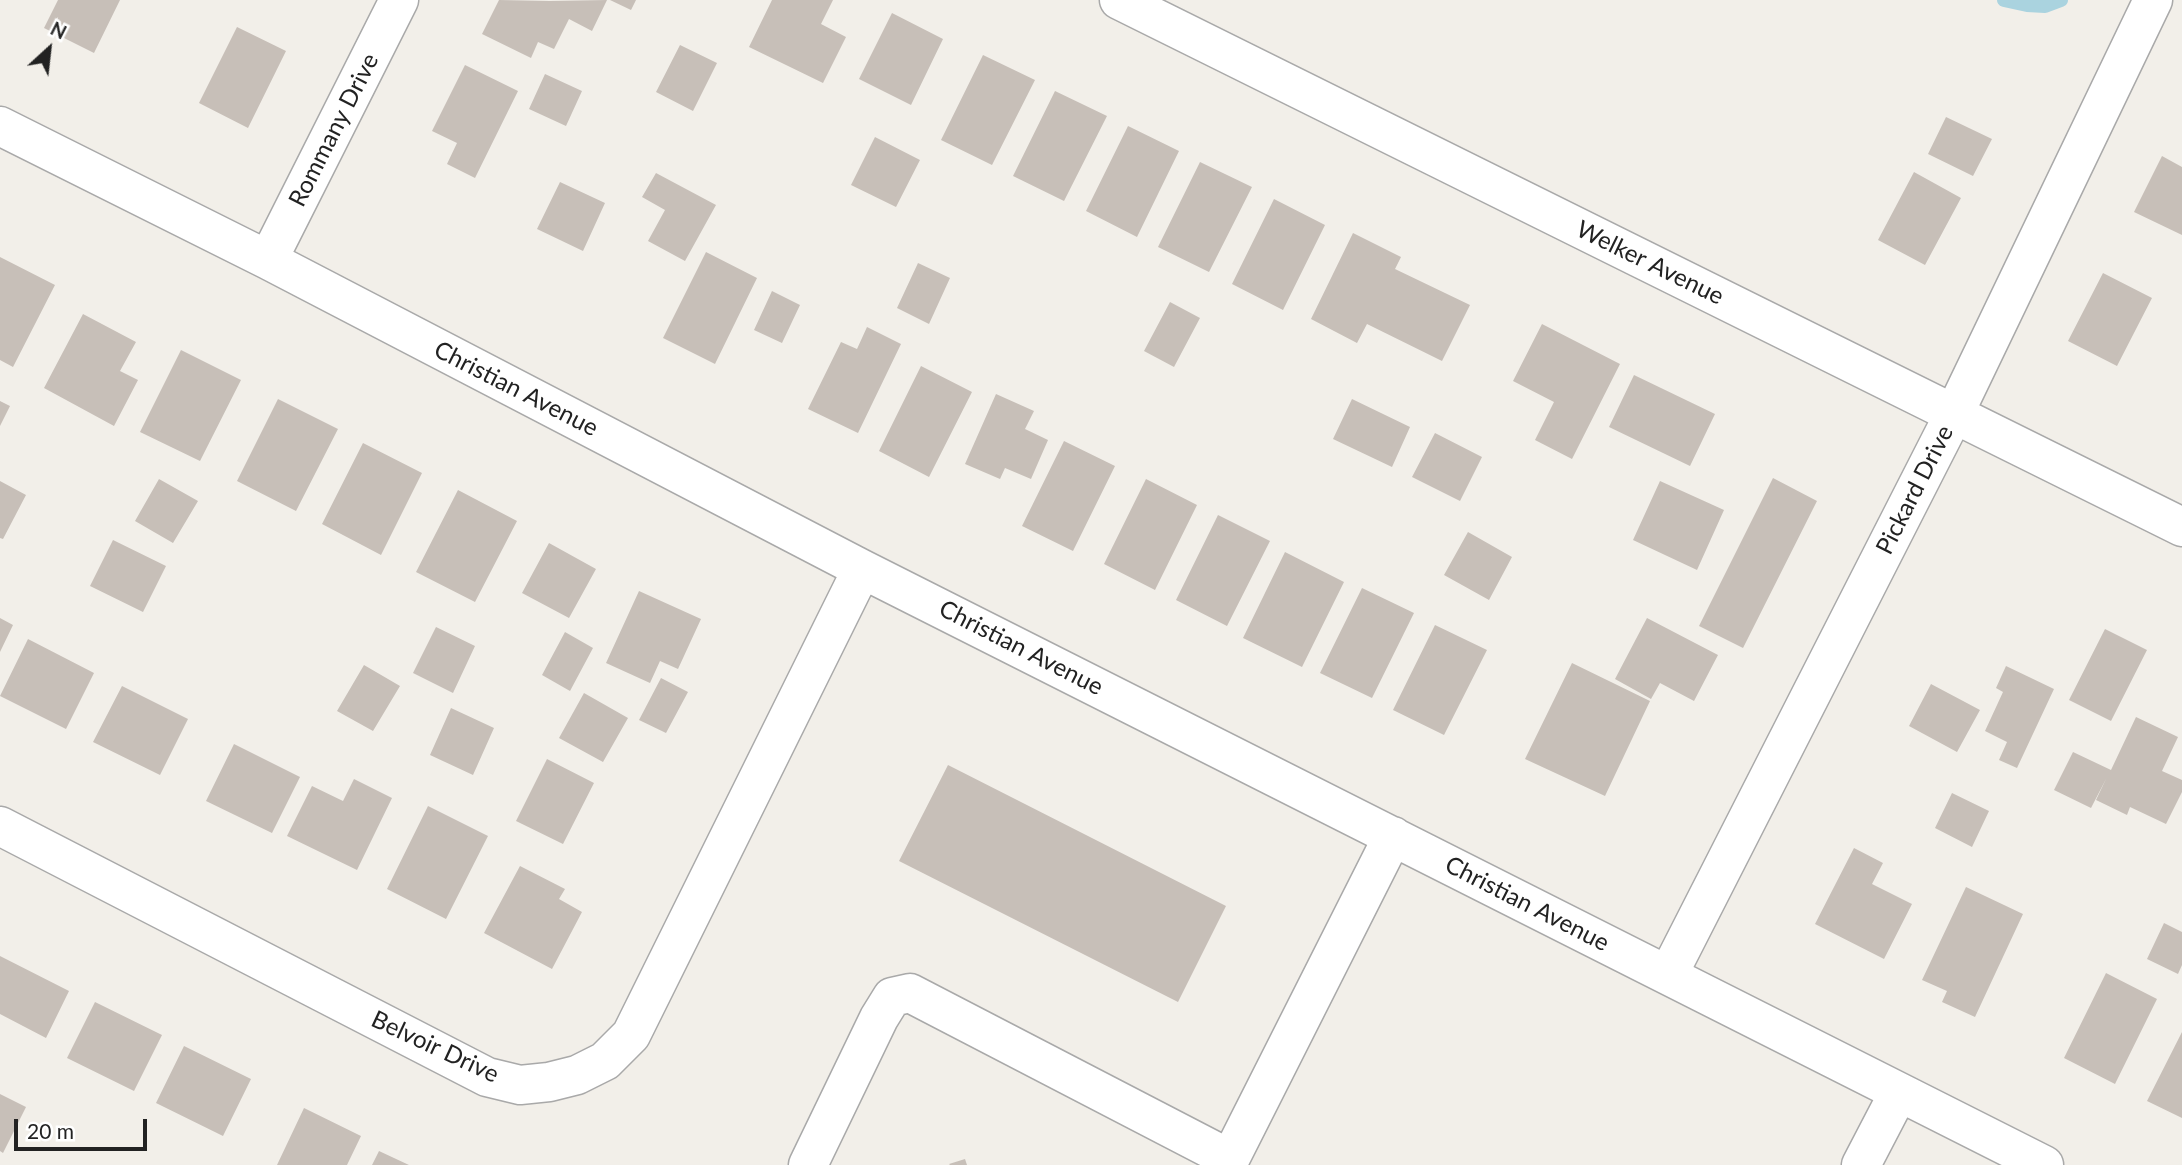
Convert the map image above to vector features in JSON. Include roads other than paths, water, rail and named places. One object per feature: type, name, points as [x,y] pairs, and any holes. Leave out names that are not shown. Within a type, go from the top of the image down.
[{"type":"street","name":"Rommany Drive","points":[[268,260],[399,0]]},
{"type":"street","name":"Welker Avenue","points":[[1119,0],[2182,527]]},
{"type":"street","name":"Pickard Drive","points":[[1668,975],[1954,414],[2152,0]]},
{"type":"street","name":"Christian Avenue","points":[[0,125],[268,260],[862,569],[2044,1165]]},
{"type":"street","name":"Belvoir Drive","points":[[0,826],[487,1077],[520,1085],[577,1075],[605,1061],[631,1035],[862,569]]},
{"type":"street","points":[[808,1165],[879,1018],[892,997],[910,993],[1228,1162],[1393,836]]},
{"type":"street","points":[[1861,1165],[1899,1092]]},
{"type":"waterway","points":[[2004,0],[2045,6],[2061,0]]}]
